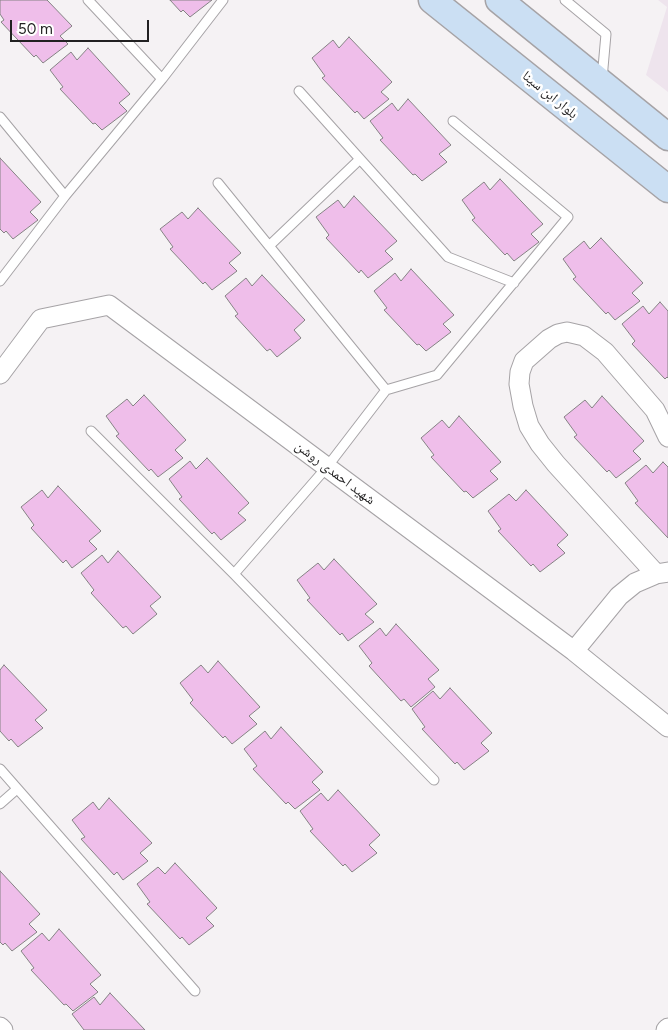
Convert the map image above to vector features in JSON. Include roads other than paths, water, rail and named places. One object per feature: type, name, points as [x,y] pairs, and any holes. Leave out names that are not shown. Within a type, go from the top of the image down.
[{"type":"main road","name":"بلوار ابن سینا","points":[[432,0],[668,189]]},
{"type":"main road","points":[[499,0],[668,137]]},
{"type":"street","name":"شهید احمدی روشن","points":[[0,374],[41,319],[109,305],[574,651],[668,727]]},
{"type":"street","points":[[574,651],[619,596],[635,583],[662,573],[556,464],[540,444],[529,426],[523,406],[520,372],[524,361],[550,338],[558,334],[567,332],[584,336],[604,352],[654,410],[668,437]]},
{"type":"lane","points":[[88,0],[162,79]]},
{"type":"lane","points":[[0,281],[65,196],[162,79],[223,0]]},
{"type":"lane","points":[[565,0],[606,34],[601,84]]},
{"type":"lane","points":[[299,91],[448,257],[514,283]]},
{"type":"lane","points":[[0,117],[65,196]]},
{"type":"lane","points":[[234,574],[327,467],[386,390],[437,375],[568,217],[453,121]]},
{"type":"lane","points":[[269,246],[360,159]]},
{"type":"lane","points":[[218,183],[386,390]]},
{"type":"lane","points":[[91,431],[234,574],[434,780]]},
{"type":"lane","points":[[0,769],[194,991]]},
{"type":"lane","points":[[0,804],[17,789]]}]
